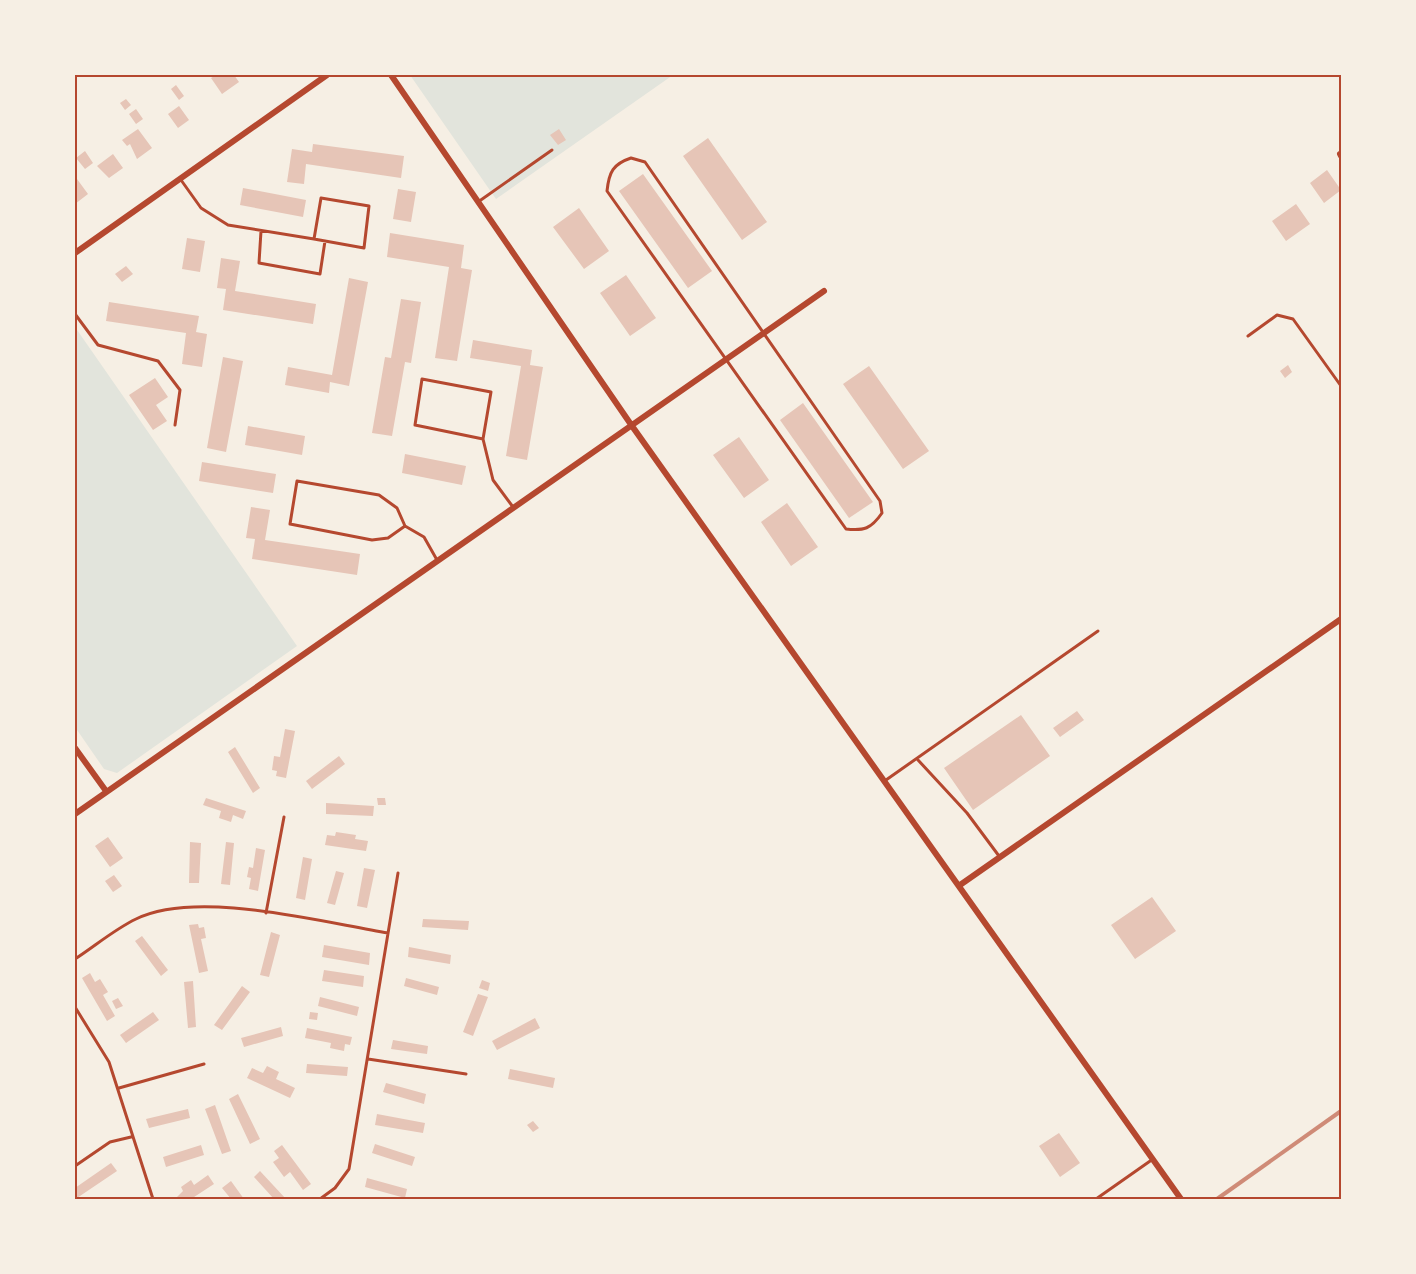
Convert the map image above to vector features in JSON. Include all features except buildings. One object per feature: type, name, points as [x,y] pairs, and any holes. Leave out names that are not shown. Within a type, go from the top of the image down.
[{"type":"street","points":[[75,253],[327,75]]},
{"type":"street","points":[[391,75],[632,426],[886,780],[1181,1199]]},
{"type":"street","points":[[75,814],[824,291]]},
{"type":"street","points":[[960,885],[1341,619]]},
{"type":"street","points":[[75,748],[106,792]]},
{"type":"lane","points":[[478,202],[552,150]]},
{"type":"lane","points":[[631,158],[645,162],[880,501],[882,513],[874,525],[862,531],[846,529],[728,359],[607,191],[609,174],[617,163],[631,158]]},
{"type":"lane","points":[[180,178],[201,208],[228,225],[364,248],[369,206],[321,198],[314,239]]},
{"type":"lane","points":[[261,230],[259,263],[320,274],[325,241]]},
{"type":"lane","points":[[75,314],[98,345],[158,361],[180,390],[175,425]]},
{"type":"lane","points":[[1248,336],[1277,315],[1293,319],[1341,386]]},
{"type":"lane","points":[[483,439],[415,425],[422,379],[491,392],[483,439],[493,480],[513,507]]},
{"type":"lane","points":[[405,526],[388,538],[372,540],[290,524],[297,481],[379,495],[397,508],[405,526],[424,537],[437,560]]},
{"type":"lane","points":[[886,780],[918,760],[1098,631]]},
{"type":"lane","points":[[918,760],[967,813],[1000,857]]},
{"type":"lane","points":[[266,913],[284,818]]},
{"type":"lane","points":[[320,1199],[335,1188],[349,1169],[398,873]]},
{"type":"lane","points":[[75,959],[136,919],[163,910],[192,905],[266,913],[387,933]]},
{"type":"lane","points":[[75,1007],[108,1062],[119,1088],[132,1137],[153,1199]]},
{"type":"lane","points":[[368,1059],[466,1074]]},
{"type":"lane","points":[[119,1088],[204,1064]]},
{"type":"lane","points":[[75,1166],[110,1142],[132,1137]]},
{"type":"lane","points":[[1096,1199],[1153,1159]]},
{"type":"shaded area","points":[[410,75],[673,75],[496,199]]},
{"type":"shaded area","points":[[75,327],[297,646],[117,773],[104,769],[75,727]]},
{"type":"railway","points":[[1217,1199],[1341,1111]]}]
